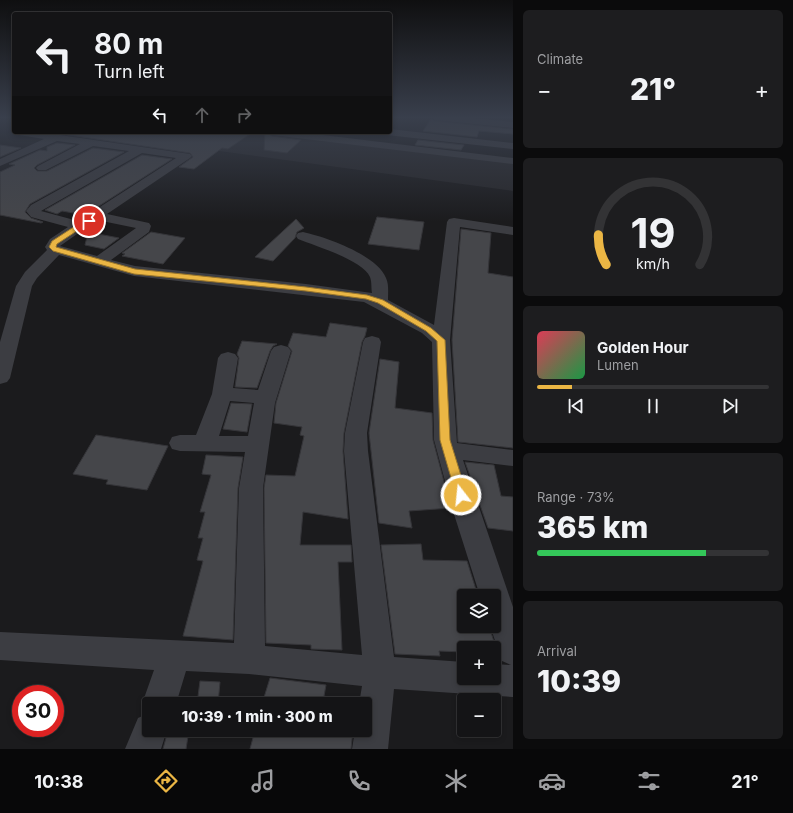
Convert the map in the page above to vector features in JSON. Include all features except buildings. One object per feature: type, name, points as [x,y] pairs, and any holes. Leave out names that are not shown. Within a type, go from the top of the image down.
[{"type":"street","points":[[0,163],[24,152]]},
{"type":"street","points":[[42,168],[73,152]]},
{"type":"street","points":[[81,226],[36,214],[33,211],[136,152]]},
{"type":"street","points":[[154,152],[186,156],[97,216],[55,242],[52,247],[56,250],[134,271],[367,297],[380,302],[428,330],[441,340]]},
{"type":"street","points":[[438,152],[513,161]]},
{"type":"street","points":[[97,216],[144,226],[144,229],[99,262]]},
{"type":"street","points":[[513,231],[454,222],[441,340],[445,440],[466,510],[513,651]]},
{"type":"street","points":[[303,236],[347,254],[369,266],[378,276],[380,302]]},
{"type":"street","points":[[0,378],[24,286],[31,275],[56,250]]},
{"type":"street","points":[[370,749],[380,672],[356,451],[356,433],[372,342]]},
{"type":"street","points":[[249,659],[251,488],[266,397],[281,351]]},
{"type":"street","points":[[205,443],[222,394],[228,358]]},
{"type":"street","points":[[222,394],[266,397]]},
{"type":"street","points":[[180,443],[258,444]]},
{"type":"street","points":[[448,450],[513,458]]},
{"type":"street","points":[[0,646],[249,659],[380,672],[457,678]]},
{"type":"street","points":[[161,697],[175,656]]},
{"type":"street","points":[[501,680],[513,681]]},
{"type":"street","points":[[143,749],[147,737]]},
{"type":"shaded area","points":[[226,152],[440,152],[513,161],[513,191]]},
{"type":"route","points":[[89,221],[55,242],[52,247],[56,250],[134,271],[367,297],[380,302],[428,330],[441,340],[445,440],[461,495]]}]
